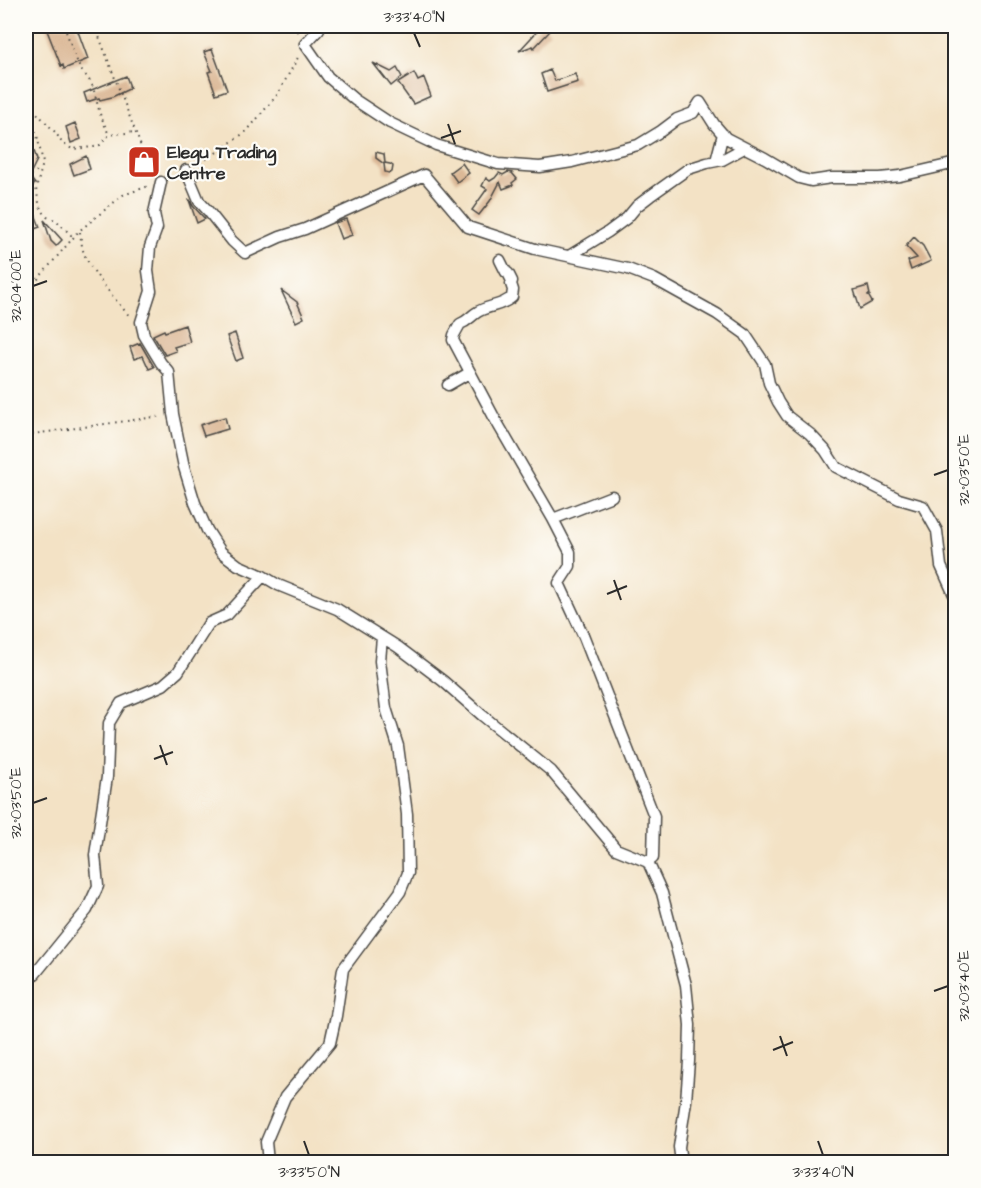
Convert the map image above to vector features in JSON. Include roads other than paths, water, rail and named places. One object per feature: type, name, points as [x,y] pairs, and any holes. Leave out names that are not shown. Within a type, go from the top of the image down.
[{"type":"street","points":[[320,27],[305,44],[328,77],[355,100],[390,123],[436,145],[498,164],[540,167],[572,162],[638,145],[677,119],[693,113],[700,102],[726,138],[799,178],[812,181],[831,178],[880,178],[900,176],[956,163]]},
{"type":"street","points":[[716,161],[723,134]]},
{"type":"street","points":[[569,256],[627,218],[637,206],[670,180],[688,169],[722,160],[744,148]]},
{"type":"street","points":[[186,170],[199,201],[245,253],[280,237],[305,229],[424,175],[468,226],[535,249],[628,269],[654,279],[717,314],[746,334],[765,364],[769,383],[787,416],[810,434],[825,450],[836,468],[899,499],[923,506],[937,531],[941,566],[956,599]]},
{"type":"street","points":[[161,182],[154,213],[156,228],[150,247],[148,271],[151,291],[141,322],[144,335],[169,372],[173,414],[184,467],[195,503],[207,530],[221,552],[238,565],[278,585],[337,609],[443,681],[551,771],[616,849],[648,862],[662,893],[686,985],[690,1025],[689,1061],[679,1147],[681,1162]]},
{"type":"street","points":[[500,260],[513,281],[511,284],[512,297],[502,305],[477,312],[468,321],[460,324],[453,340],[469,373],[570,552],[570,566],[559,583],[584,637],[654,816],[653,858],[648,862]]},
{"type":"street","points":[[448,386],[469,373]]},
{"type":"street","points":[[553,519],[612,496]]},
{"type":"street","points":[[26,977],[35,974],[87,910],[98,886],[94,855],[107,777],[109,723],[121,703],[163,685],[178,672],[209,623],[227,615],[263,576]]},
{"type":"street","points":[[268,1162],[266,1142],[285,1097],[330,1043],[343,969],[400,892],[408,873],[407,814],[398,746],[386,708],[380,661],[382,638]]},
{"type":"place","name":"Elegu Trading Centre","points":[[144,162]]}]
